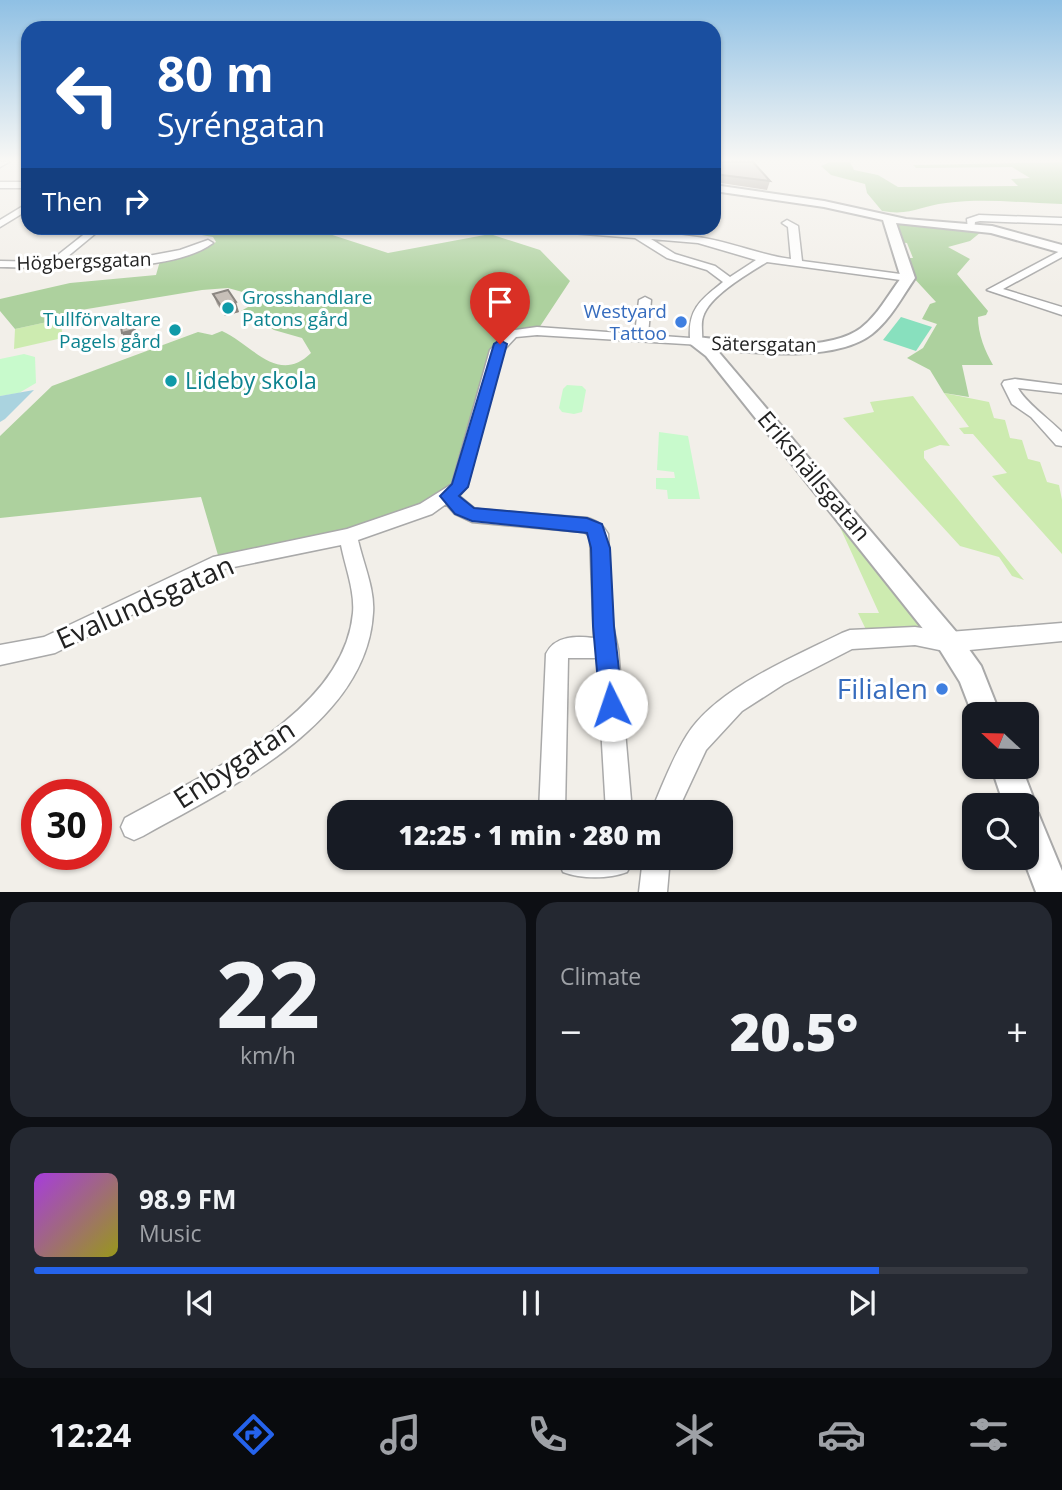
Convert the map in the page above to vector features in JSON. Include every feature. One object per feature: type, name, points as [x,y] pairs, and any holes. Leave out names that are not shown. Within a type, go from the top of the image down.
[{"type":"street","points":[[821,204],[888,218],[1020,236],[1062,251]]},
{"type":"street","points":[[0,224],[21,210]]},
{"type":"street","points":[[0,215],[21,215]]},
{"type":"street","points":[[653,235],[699,240],[765,259],[908,278],[888,218]]},
{"type":"street","points":[[971,228],[970,221],[979,218],[1062,221]]},
{"type":"street","points":[[787,223],[793,226],[797,264]]},
{"type":"street","points":[[52,264],[88,235]]},
{"type":"street","points":[[638,235],[671,256],[702,264],[731,282]]},
{"type":"street","name":"Högbergsgatan","points":[[0,264],[137,262],[177,255],[208,243]]},
{"type":"street","points":[[1062,251],[993,290],[1062,311]]},
{"type":"street","points":[[618,800],[603,626],[600,548],[595,529],[587,525],[472,514],[461,509],[449,496],[459,487],[497,349],[512,334],[528,330],[696,342],[698,313],[731,282],[765,259]]},
{"type":"street","name":"Sätersgatan","points":[[696,342],[786,348],[818,346],[846,340],[865,333],[908,278]]},
{"type":"street","points":[[641,338],[645,300]]},
{"type":"street","name":"Erikshällsgatan","points":[[696,342],[712,353],[949,642],[971,675],[981,702]]},
{"type":"street","points":[[1062,389],[1009,384],[1017,401],[1036,414],[1062,441]]},
{"type":"street","points":[[1032,385],[1038,400],[1036,414]]},
{"type":"street","name":"Evalundsgatan","points":[[0,655],[47,646],[220,562],[348,536],[426,509],[449,496]]},
{"type":"street","name":"Enbygatan","points":[[134,827],[269,748],[327,700],[353,657],[363,613],[348,536]]},
{"type":"street","points":[[669,800],[688,758],[709,726],[734,703],[776,677],[850,639],[915,636],[949,642],[1062,632]]},
{"type":"street","points":[[552,800],[557,653],[570,646],[607,649]]},
{"type":"street","points":[[1039,855],[1053,891]]},
{"type":"street","points":[[653,891],[656,870]]},
{"type":"green space","points":[[876,204],[940,204],[901,212],[882,211]]},
{"type":"green space","points":[[901,224],[981,232],[970,241],[948,247],[970,259],[957,274],[988,311],[986,315],[978,317],[978,323],[982,342],[993,365],[962,365],[969,397],[944,393],[930,370],[907,358],[923,348],[937,324],[922,319],[930,304],[936,302],[911,275],[903,258],[913,258],[907,243],[897,242],[895,228]]},
{"type":"green space","points":[[202,235],[332,235],[388,253],[493,235],[540,250],[570,281],[537,331],[528,330],[500,344],[459,487],[426,509],[220,562],[201,497],[0,518],[0,436],[52,386],[198,332],[212,335],[222,331],[266,360],[277,364],[299,362],[311,353],[302,338],[274,330],[241,311],[255,303],[257,296],[228,288],[75,311],[61,314],[61,319],[15,329],[0,311],[0,299],[70,283],[156,275],[160,261],[202,250],[216,242],[213,237]]},
{"type":"green space","points":[[901,317],[932,327],[916,351],[883,340]]},
{"type":"green space","points":[[61,319],[62,333],[58,334],[58,339],[14,349],[15,329]]},
{"type":"green space","points":[[24,354],[35,357],[36,383],[19,393],[0,396],[0,359]]},
{"type":"green space","points":[[567,385],[582,386],[586,390],[582,412],[562,412],[559,408],[563,389]]},
{"type":"green space","points":[[944,393],[989,402],[994,418],[1005,420],[1010,438],[1022,440],[1028,459],[1040,462],[1047,482],[1059,485],[1062,500],[1062,554],[992,476],[1007,473],[973,434],[964,434],[959,428],[969,427]]},
{"type":"green space","points":[[913,396],[950,446],[940,445],[924,451],[924,458],[1024,580],[1012,576],[999,557],[960,546],[843,418],[874,412],[870,402]]},
{"type":"green space","points":[[659,432],[688,436],[700,499],[668,499],[667,490],[656,489],[656,478],[675,478],[674,472],[657,470]]},
{"type":"green space","points":[[853,522],[949,642],[870,638],[858,613],[879,613],[839,525]]},
{"type":"water","points":[[34,390],[5,419],[0,422],[0,396]]},
{"type":"building","points":[[228,290],[236,302],[221,306],[213,294]]},
{"type":"building","points":[[131,319],[134,330],[122,333],[120,321]]},
{"type":"place","name":"Grosshandlare Patons gård","points":[[228,308]]},
{"type":"place","name":"Westyard Tattoo","points":[[681,322]]},
{"type":"place","name":"Tullförvaltare Pagels gård","points":[[175,330]]},
{"type":"place","name":"Lideby skola","points":[[171,381]]},
{"type":"place","name":"Filialen","points":[[942,689]]},
{"type":"route","points":[[500,344],[459,487],[449,496],[461,509],[472,514],[490,518],[587,525],[599,534],[603,626],[611,705]]}]
